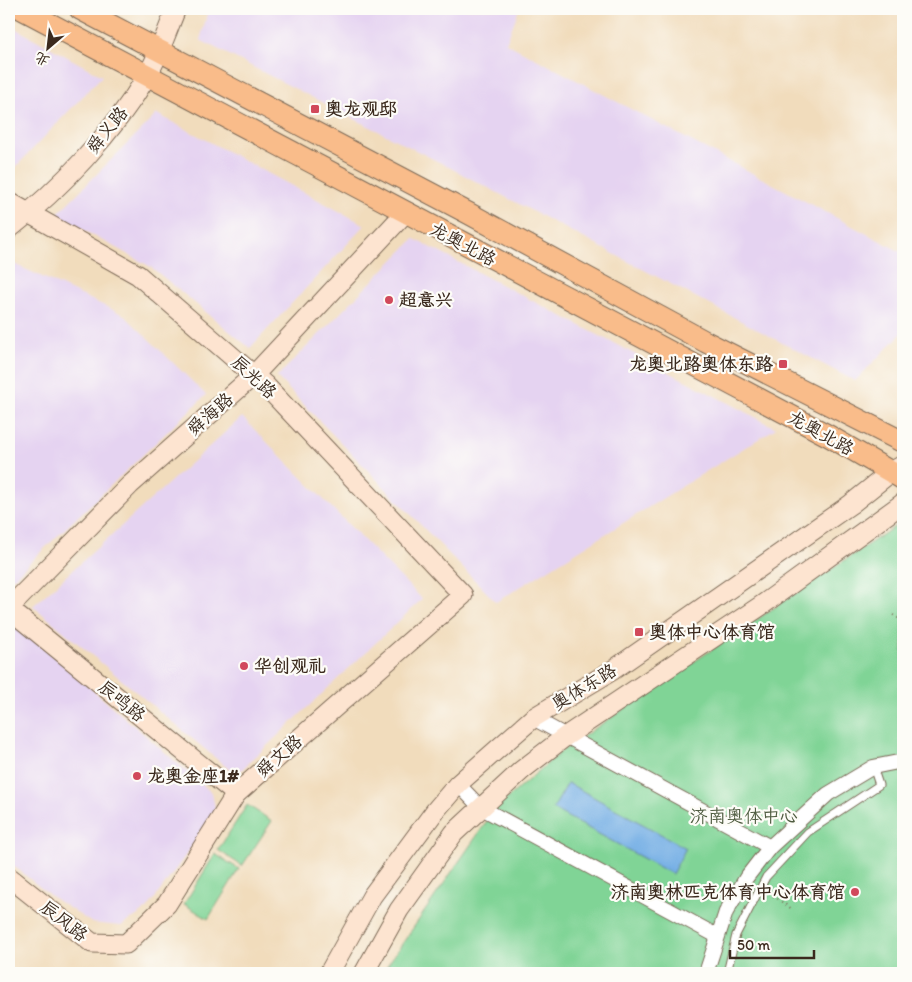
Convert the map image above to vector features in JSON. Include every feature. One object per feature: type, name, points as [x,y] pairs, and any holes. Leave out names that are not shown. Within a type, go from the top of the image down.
[{"type":"main road","name":"龙奥北路","points":[[22,9],[405,213],[899,472]]},
{"type":"main road","name":"龙奥北路","points":[[80,9],[332,140],[706,342],[903,442]]},
{"type":"street","name":"舜义路","points":[[9,229],[68,178],[127,106],[147,75],[176,9]]},
{"type":"street","name":"辰光路","points":[[9,202],[138,275],[254,375],[463,595]]},
{"type":"street","name":"舜海路","points":[[9,608],[130,485],[254,375],[405,213]]},
{"type":"street","name":"奥体东路","points":[[329,973],[372,896],[458,784],[533,718],[613,670],[899,472]]},
{"type":"street","points":[[364,973],[399,910],[454,833],[522,770],[566,736],[762,606],[903,503]]},
{"type":"street","name":"舜文路","points":[[126,944],[167,904],[236,794],[463,595]]},
{"type":"street","name":"辰鸣路","points":[[9,608],[236,794]]},
{"type":"street","points":[[533,718],[770,847]]},
{"type":"street","points":[[706,973],[726,912],[746,878],[770,847],[828,794],[873,767],[903,761]]},
{"type":"street","points":[[458,784],[480,807],[717,936]]},
{"type":"street","name":"辰风路","points":[[9,877],[92,943],[126,944]]},
{"type":"lane","points":[[727,973],[736,935],[766,877],[808,832],[879,785],[873,767]]},
{"type":"path","points":[[893,615],[903,620]]},
{"type":"path","points":[[761,888],[792,909]]},
{"type":"shaded area","points":[[209,9],[519,9],[506,43],[903,253],[903,332],[855,381],[443,164],[200,40]]},
{"type":"shaded area","points":[[9,25],[102,76],[9,174]]},
{"type":"shaded area","points":[[157,114],[365,225],[250,348],[151,267],[56,215]]},
{"type":"shaded area","points":[[414,239],[776,428],[496,602],[277,377]]},
{"type":"shaded area","points":[[12,263],[124,315],[206,395],[9,582],[9,265]]},
{"type":"shaded area","points":[[242,417],[422,599],[236,775],[33,606]]},
{"type":"shaded area","points":[[15,623],[212,793],[216,813],[147,909],[121,926],[92,923],[51,896],[9,862],[9,627]]},
{"type":"green space","name":"济南奥体中心","points":[[903,521],[903,973],[382,973],[496,808],[563,750]]},
{"type":"green space","points":[[247,805],[272,821],[242,866],[218,850]]},
{"type":"green space","points":[[215,854],[239,869],[208,919],[184,904]]},
{"type":"water","points":[[568,783],[686,848],[672,874],[553,809]]},
{"type":"place","name":"奥龙观邸","points":[[315,109]]},
{"type":"place","name":"超意兴","points":[[389,300]]},
{"type":"place","name":"龙奥北路奥体东路","points":[[783,364]]},
{"type":"place","name":"奥体中心体育馆","points":[[639,632]]},
{"type":"place","name":"华创观礼","points":[[244,666]]},
{"type":"place","name":"龙奥金座1#","points":[[137,776]]},
{"type":"place","name":"济南奥林匹克体育中心体育馆","points":[[855,892]]}]
